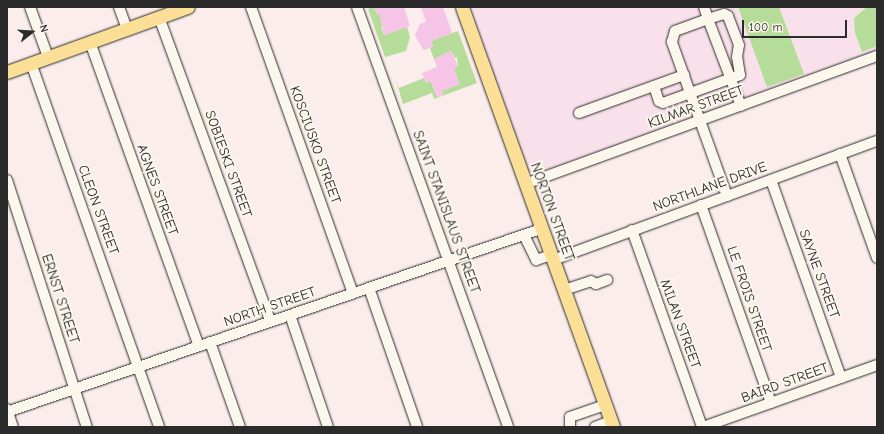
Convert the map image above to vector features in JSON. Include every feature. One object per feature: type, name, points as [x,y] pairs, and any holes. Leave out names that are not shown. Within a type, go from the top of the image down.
[{"type":"main road","points":[[7,72],[188,7]]},
{"type":"main road","name":"NORTON STREET","points":[[462,7],[612,424]]},
{"type":"street","points":[[30,7],[48,57]]},
{"type":"street","points":[[119,7],[127,29]]},
{"type":"street","name":"KOSCIUSKO STREET","points":[[251,7],[353,293]]},
{"type":"street","name":"SAINT STANISLAUS STREET","points":[[357,7],[508,427]]},
{"type":"street","points":[[704,7],[741,106]]},
{"type":"street","points":[[654,86],[659,101],[663,103],[690,93],[730,79],[740,75],[742,71],[737,57],[739,45],[728,16],[724,14],[675,31],[672,42],[690,93],[701,120],[727,196]]},
{"type":"street","name":"SOBIESKI STREET","points":[[160,17],[270,321]]},
{"type":"street","name":"AGNES STREET","points":[[90,42],[199,346]]},
{"type":"street","name":"KILMAR STREET","points":[[526,184],[877,56]]},
{"type":"street","name":"CLEON STREET","points":[[31,63],[159,427]]},
{"type":"street","points":[[579,113],[684,75]]},
{"type":"street","name":"NORTHLANE DRIVE","points":[[524,235],[536,260],[552,257],[632,230],[877,141]]},
{"type":"street","points":[[840,154],[877,258]]},
{"type":"street","name":"ERNST STREET","points":[[7,180],[87,427]]},
{"type":"street","name":"SAYNE STREET","points":[[771,180],[841,378]]},
{"type":"street","name":"LE FROIS STREET","points":[[701,205],[771,403]]},
{"type":"street","name":"NORTH STREET","points":[[7,411],[449,261],[541,228]]},
{"type":"street","name":"MILAN STREET","points":[[632,230],[702,427]]},
{"type":"street","points":[[564,290],[591,281],[596,284],[607,280]]},
{"type":"street","points":[[369,288],[417,427]]},
{"type":"street","points":[[290,314],[328,427]]},
{"type":"street","points":[[210,342],[240,427]]},
{"type":"street","name":"BAIRD STREET","points":[[702,427],[877,365]]},
{"type":"street","points":[[570,427],[570,418],[605,405]]},
{"type":"street","points":[[7,411],[13,427]]},
{"type":"street","points":[[595,427],[612,424]]},
{"type":"shaded area","points":[[470,7],[877,7],[877,53],[535,175],[527,172],[520,154],[520,146]]},
{"type":"green space","points":[[374,7],[377,14],[382,12],[383,26],[381,27],[384,35],[407,27],[410,37],[406,51],[385,57],[368,9]]},
{"type":"green space","points":[[738,7],[779,7],[804,74],[767,87]]},
{"type":"green space","points":[[867,7],[877,7],[877,46],[862,52],[855,33],[854,18]]},
{"type":"green space","points":[[458,31],[477,83],[434,99],[432,93],[403,104],[396,80],[399,88],[424,78],[426,83],[431,81],[437,97],[443,95],[442,91],[459,84],[453,68],[458,66],[457,57],[455,58],[451,51],[434,59],[430,48],[433,46],[431,41]]},
{"type":"building","points":[[374,7],[404,7],[410,26],[384,35],[379,13],[377,14]]},
{"type":"building","points":[[421,7],[443,7],[452,33],[431,41],[433,47],[423,50],[415,35],[420,24],[426,22]]},
{"type":"building","points":[[451,51],[458,66],[454,68],[460,84],[442,91],[443,95],[437,97],[431,81],[426,83],[422,73],[437,67],[434,59]]}]
